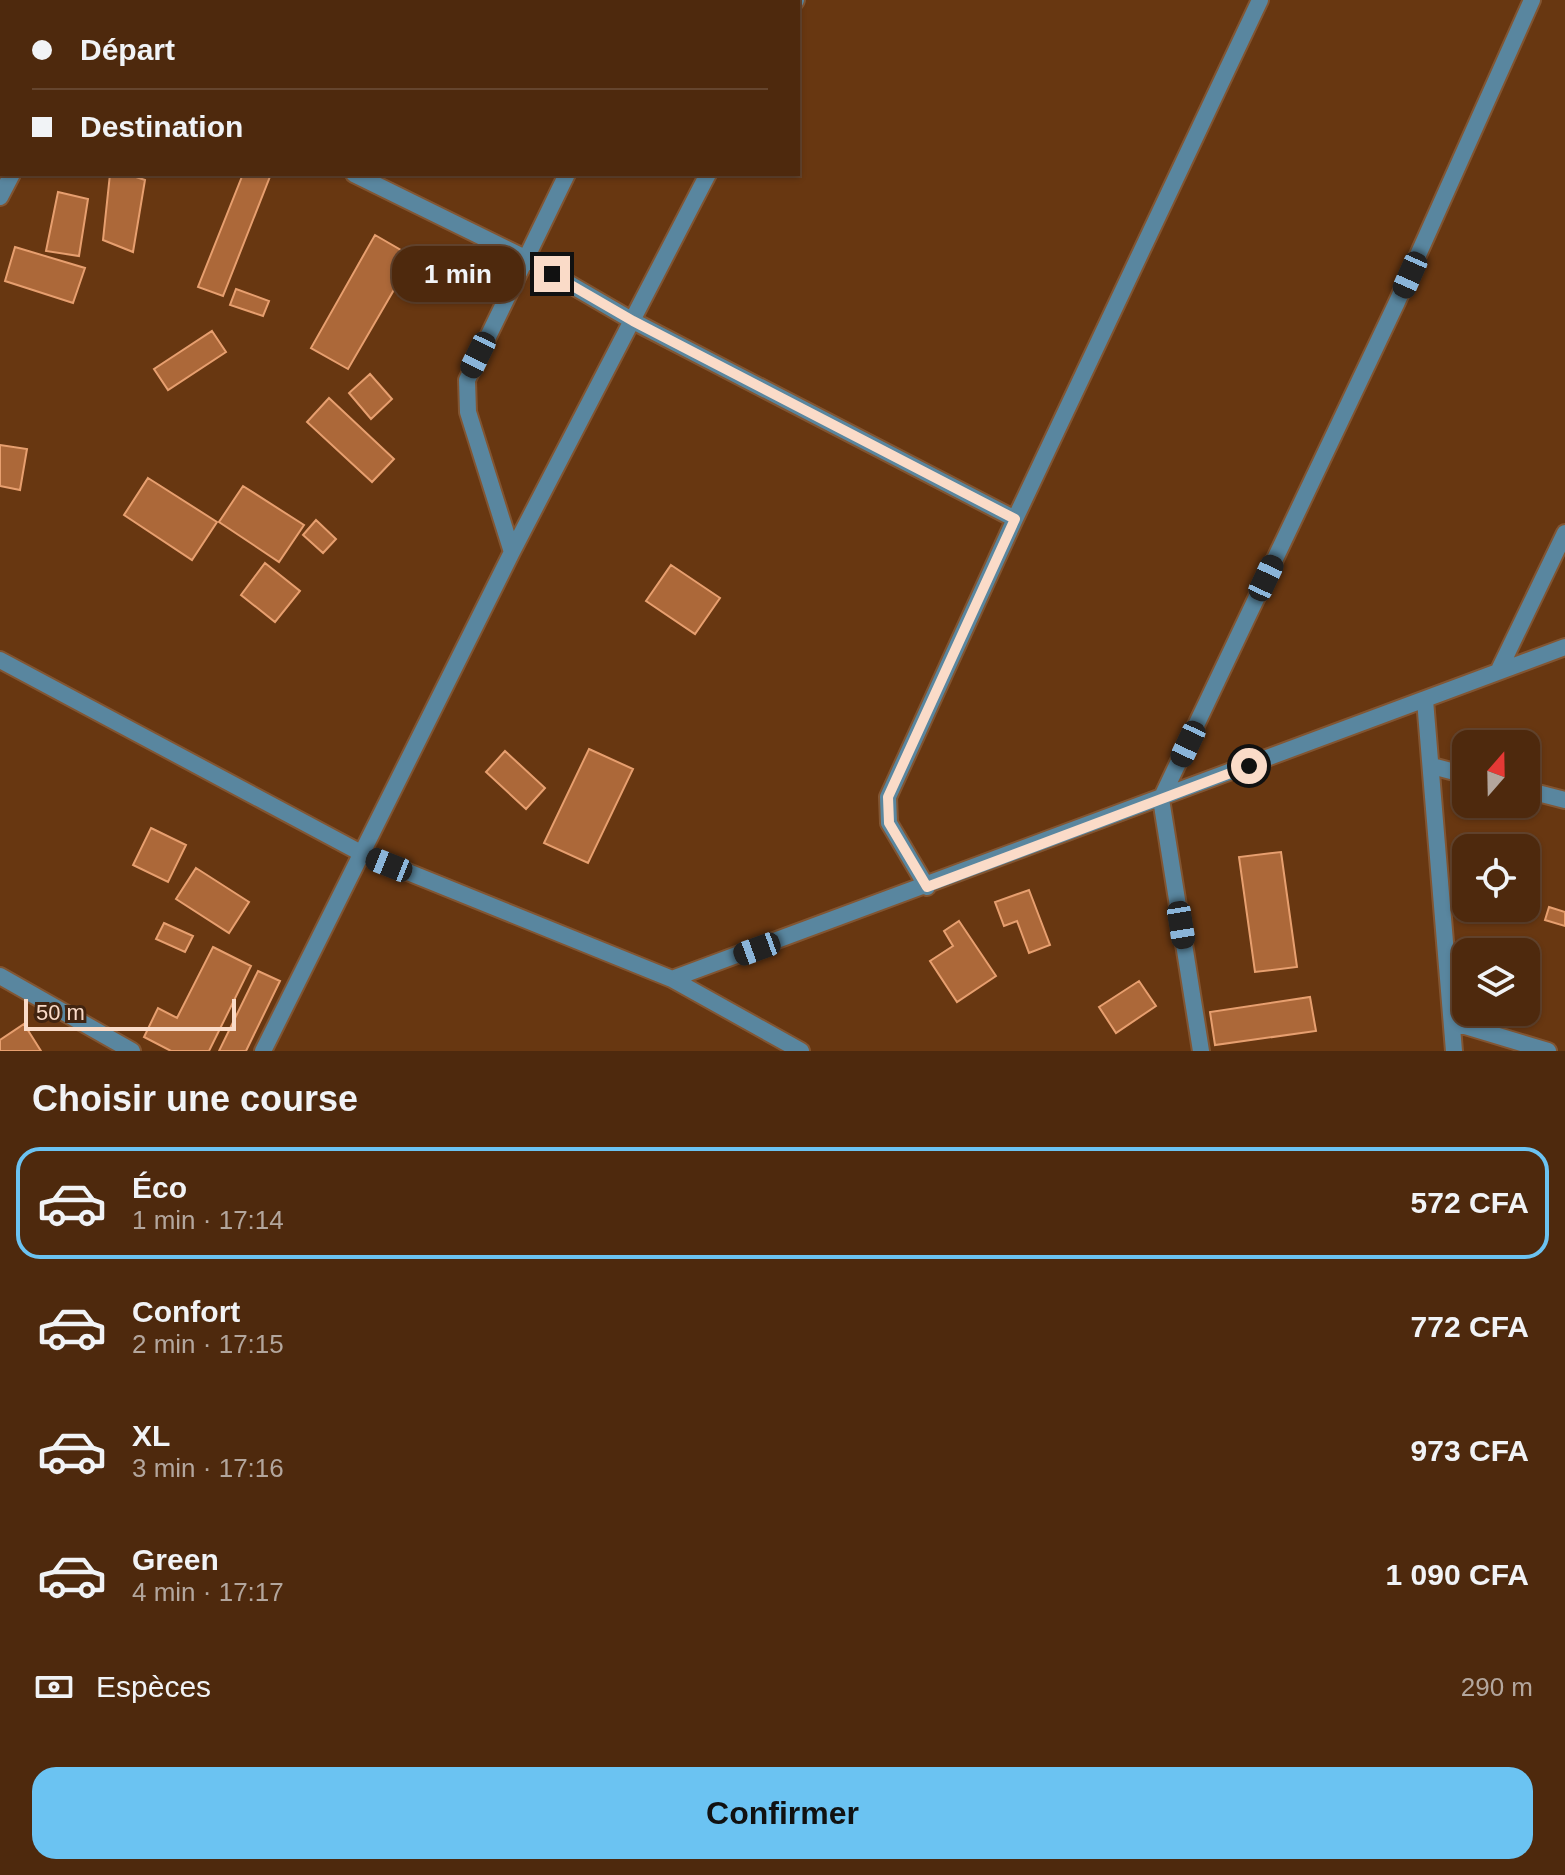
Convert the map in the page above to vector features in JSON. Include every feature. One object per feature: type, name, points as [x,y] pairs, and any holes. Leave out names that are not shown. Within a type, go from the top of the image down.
[{"type":"street","points":[[927,887],[889,823],[888,797],[1015,519],[1260,0]]},
{"type":"street","points":[[1201,1051],[1161,799],[1397,302],[1532,0]]},
{"type":"street","points":[[0,197],[11,176]]},
{"type":"street","points":[[358,176],[525,258],[633,321],[1015,519]]},
{"type":"street","points":[[512,552],[468,412],[467,380],[566,176]]},
{"type":"street","points":[[263,1051],[512,552],[707,176]]},
{"type":"street","points":[[1498,672],[1565,533]]},
{"type":"street","points":[[672,979],[927,887],[1565,647]]},
{"type":"street","points":[[0,660],[361,853],[672,979],[801,1051]]},
{"type":"street","points":[[1425,700],[1452,1022]]},
{"type":"street","points":[[1432,766],[1452,771]]},
{"type":"street","points":[[1540,794],[1565,800]]},
{"type":"street","points":[[0,976],[132,1051]]},
{"type":"street","points":[[1452,1026],[1454,1051]]},
{"type":"street","points":[[1465,1026],[1548,1051]]},
{"type":"building","points":[[110,176],[133,176],[145,180],[133,252],[103,240]]},
{"type":"building","points":[[242,176],[270,176],[223,296],[198,287]]},
{"type":"building","points":[[58,192],[88,199],[79,256],[46,251]]},
{"type":"building","points":[[375,235],[413,257],[348,369],[311,348]]},
{"type":"building","points":[[15,247],[85,268],[73,303],[5,281]]},
{"type":"building","points":[[236,289],[269,301],[263,316],[230,305]]},
{"type":"building","points":[[212,331],[226,352],[168,390],[154,369]]},
{"type":"building","points":[[370,374],[392,399],[371,419],[349,393]]},
{"type":"building","points":[[329,398],[394,459],[372,482],[307,422]]},
{"type":"building","points":[[0,445],[27,449],[20,490],[0,486]]},
{"type":"building","points":[[148,478],[217,522],[192,560],[124,515]]},
{"type":"building","points":[[243,486],[304,525],[279,562],[219,522]]},
{"type":"building","points":[[316,520],[336,539],[323,553],[303,535]]},
{"type":"building","points":[[265,563],[300,591],[275,622],[241,595]]},
{"type":"building","points":[[671,565],[720,598],[695,634],[646,601]]},
{"type":"building","points":[[589,749],[633,769],[588,863],[544,843]]},
{"type":"building","points":[[505,751],[545,788],[526,809],[486,772]]},
{"type":"building","points":[[151,828],[186,845],[168,882],[133,865]]},
{"type":"building","points":[[1281,852],[1297,967],[1255,972],[1239,857]]},
{"type":"building","points":[[196,868],[249,902],[229,933],[176,899]]},
{"type":"building","points":[[1029,890],[1050,945],[1029,953],[1017,921],[1004,926],[995,902]]},
{"type":"building","points":[[1549,907],[1565,912],[1565,926],[1545,920]]},
{"type":"building","points":[[959,921],[996,976],[957,1002],[930,961],[953,946],[944,931]]},
{"type":"building","points":[[164,923],[193,936],[185,952],[156,939]]},
{"type":"building","points":[[213,947],[251,966],[209,1051],[171,1051],[144,1037],[158,1008],[177,1018]]},
{"type":"building","points":[[258,971],[280,981],[246,1051],[219,1051]]},
{"type":"building","points":[[1139,981],[1156,1006],[1116,1033],[1099,1007]]},
{"type":"building","points":[[1310,997],[1316,1031],[1215,1045],[1210,1012]]},
{"type":"building","points":[[24,1024],[41,1051],[0,1051],[0,1040]]},
{"type":"route","points":[[552,274],[633,321],[1015,519],[888,797],[889,823],[927,887],[1249,766]]}]
